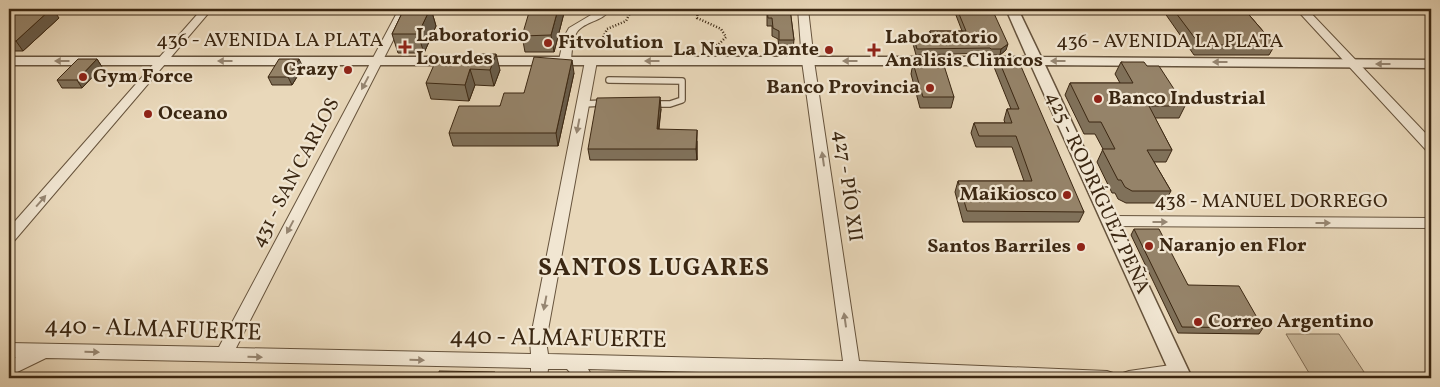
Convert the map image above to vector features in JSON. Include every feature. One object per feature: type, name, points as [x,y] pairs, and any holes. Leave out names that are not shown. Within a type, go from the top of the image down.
[{"type":"street","points":[[9,237],[207,9]]},
{"type":"street","name":"431 - SAN CARLOS","points":[[223,356],[404,9]]},
{"type":"street","points":[[564,60],[572,31],[603,13],[606,9]]},
{"type":"street","name":"427 - PÍO XII","points":[[803,9],[808,61],[852,368]]},
{"type":"street","name":"425 - RODRÍGUEZ PEÑA","points":[[1012,9],[1111,221],[1180,375]]},
{"type":"street","points":[[1301,9],[1431,147]]},
{"type":"street","name":"436 - AVENIDA LA PLATA","points":[[9,61],[564,60],[1431,64]]},
{"type":"street","points":[[539,370],[538,341],[591,61]]},
{"type":"street","name":"438 - MANUEL DORREGO","points":[[1111,221],[1431,223]]},
{"type":"street","name":"440 - ALMAFUERTE","points":[[9,350],[223,356],[539,370],[572,363],[852,368],[1106,378]]},
{"type":"street","points":[[9,368],[44,351]]},
{"type":"street","points":[[572,363],[585,378]]},
{"type":"street","points":[[1129,378],[1180,375]]},
{"type":"lane","points":[[609,80],[682,81],[682,100],[670,104],[643,104]]},
{"type":"lane","points":[[582,104],[615,103]]},
{"type":"path","points":[[632,9],[626,21],[607,29],[603,38],[613,45],[640,47]]},
{"type":"path","points":[[693,47],[718,44],[726,36],[726,32],[721,28],[700,21],[697,18],[698,9]]},
{"type":"shaded area","points":[[1286,334],[1339,334],[1368,378],[1312,378]]},
{"type":"building","points":[[18,9],[51,9],[16,41],[9,41],[9,16]]},
{"type":"building","points":[[404,9],[430,9],[418,34],[392,34]]},
{"type":"building","points":[[530,9],[558,9],[551,35],[522,36]]},
{"type":"building","points":[[767,9],[790,9],[794,40],[779,40],[779,31],[773,28],[772,18],[768,18]]},
{"type":"building","points":[[957,9],[992,9],[1008,44],[1001,49],[917,49],[914,38],[922,38],[921,34],[931,34],[930,31],[966,31]]},
{"type":"building","points":[[1173,9],[1244,9],[1275,45],[1200,45]]},
{"type":"building","points":[[476,54],[496,54],[490,70],[470,69],[465,85],[426,83],[437,58],[462,56],[473,61]]},
{"type":"building","points":[[922,56],[941,56],[954,97],[923,97],[913,63],[924,63]]},
{"type":"building","points":[[997,56],[1004,56],[1020,64],[1084,212],[967,211],[958,181],[1032,181],[1016,136],[979,136],[974,123],[1012,123],[1007,109],[1019,109]]},
{"type":"building","points":[[534,57],[572,60],[556,133],[449,133],[459,106],[500,106],[504,93],[524,93]]},
{"type":"building","points":[[78,59],[97,59],[77,80],[57,80]]},
{"type":"building","points":[[279,59],[299,59],[288,77],[268,77]]},
{"type":"building","points":[[1121,62],[1144,62],[1147,66],[1159,66],[1185,106],[1149,106],[1172,150],[1147,150],[1171,191],[1132,191],[1125,187],[1121,180],[1118,180],[1102,149],[1115,149],[1101,122],[1089,122],[1070,83],[1133,83]]},
{"type":"building","points":[[660,97],[657,129],[697,130],[696,149],[588,149],[597,98]]},
{"type":"building","points":[[1134,229],[1159,229],[1188,285],[1239,286],[1263,328],[1182,327]]},
{"type":"building","points":[[439,371],[495,372],[497,378],[440,378]]},
{"type":"place","name":"Fitvolution","points":[[548,43]]},
{"type":"place","name":"Laboratorio Lourdes","points":[[405,47]]},
{"type":"place","name":"La Nueva Dante","points":[[829,50]]},
{"type":"place","name":"Laboratorio Analisis Clinicos","points":[[874,50]]},
{"type":"place","name":"Crazy","points":[[348,70]]},
{"type":"place","name":"Gym Force","points":[[83,77]]},
{"type":"place","name":"Banco Provincia","points":[[930,88]]},
{"type":"place","name":"Banco Industrial","points":[[1098,99]]},
{"type":"place","name":"Oceano","points":[[148,114]]},
{"type":"place","name":"Maikiosco","points":[[1067,195]]},
{"type":"place","name":"Naranjo en Flor","points":[[1149,246]]},
{"type":"place","name":"Santos Barriles","points":[[1081,247]]},
{"type":"place","name":"Correo Argentino","points":[[1198,322]]},
{"type":"district","name":"SANTOS LUGARES","points":[[654,268]]}]
